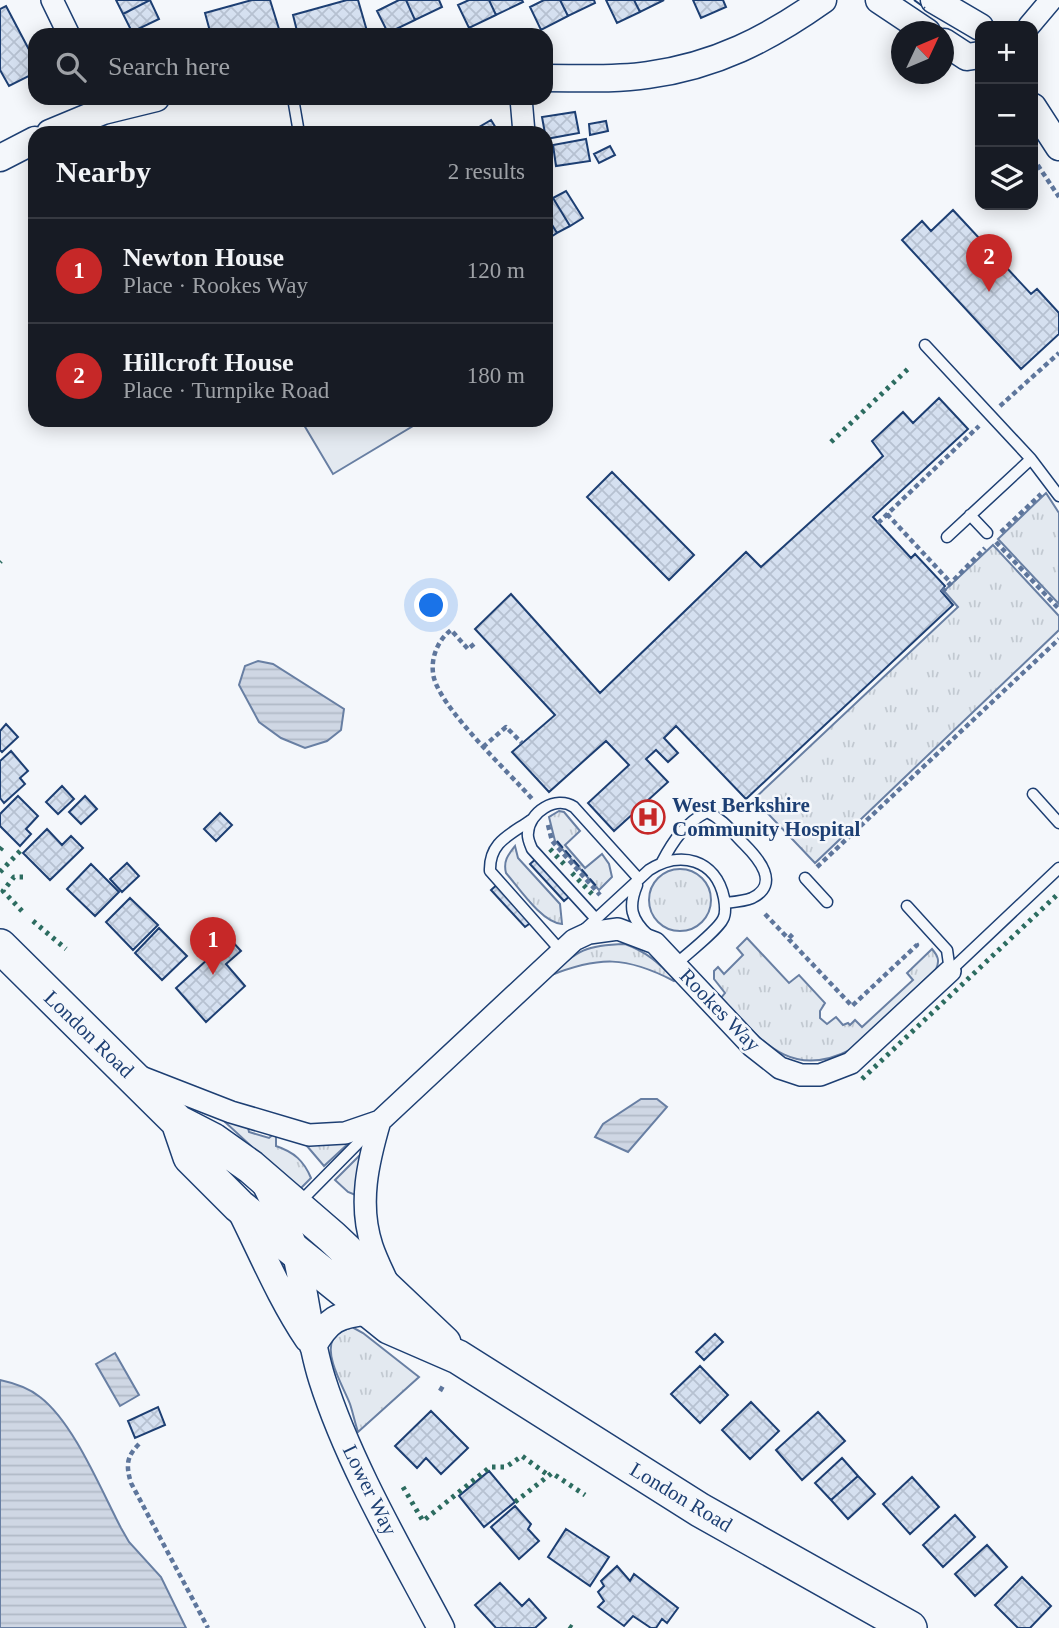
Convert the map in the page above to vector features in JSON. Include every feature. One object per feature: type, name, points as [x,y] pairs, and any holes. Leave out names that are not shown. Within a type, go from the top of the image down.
[{"type":"main road","name":"London Road","points":[[0,946],[178,1122],[213,1140],[251,1167],[264,1181],[295,1251],[700,1510],[910,1628]]},
{"type":"main road","name":"London Road","points":[[178,1122],[190,1157],[239,1206],[281,1218],[380,1303]]},
{"type":"street","points":[[52,0],[66,28]]},
{"type":"street","points":[[553,78],[647,75],[708,62],[736,52],[774,32],[823,0]]},
{"type":"street","points":[[879,0],[910,21]]},
{"type":"street","points":[[934,0],[975,24]]},
{"type":"street","points":[[1033,21],[1051,0]]},
{"type":"street","points":[[954,49],[967,57],[975,56]]},
{"type":"street","points":[[62,126],[98,105]]},
{"type":"street","points":[[522,105],[523,126]]},
{"type":"street","points":[[1038,115],[1059,148]]},
{"type":"street","points":[[0,159],[28,144]]},
{"type":"street","name":"Rookes Way","points":[[129,1073],[231,1112],[309,1135],[345,1133],[380,1121],[568,945],[589,933],[618,929],[655,943],[752,1046],[780,1068],[801,1076],[820,1075],[851,1063],[950,971]]},
{"type":"street","points":[[313,1346],[322,1331],[335,1319],[380,1303],[366,1220],[369,1159],[380,1121]]},
{"type":"street","name":"Lower Way","points":[[239,1206],[289,1310],[313,1346]]},
{"type":"street","name":"Lower Way","points":[[295,1251],[322,1380],[347,1444],[441,1628]]},
{"type":"lane","points":[[294,105],[298,126]]},
{"type":"lane","points":[[925,345],[1031,459],[1059,496]]},
{"type":"lane","points":[[947,537],[1031,459]]},
{"type":"lane","points":[[970,515],[990,536]]},
{"type":"lane","points":[[1033,794],[1059,823]]},
{"type":"lane","points":[[639,879],[567,802],[550,803],[499,843],[490,856],[491,871],[568,945],[639,879],[662,862],[676,837],[696,817],[707,812],[718,817],[759,859],[767,874],[764,887],[753,897],[725,904]]},
{"type":"lane","points":[[531,820],[527,834],[532,849],[596,919]]},
{"type":"lane","points":[[662,862],[690,860],[704,866],[715,876],[722,888],[725,904],[723,919],[676,964]]},
{"type":"lane","name":"Rookes Way","points":[[950,971],[1059,868]]},
{"type":"lane","points":[[805,878],[827,902]]},
{"type":"lane","points":[[639,879],[632,896],[635,923],[655,943]]},
{"type":"lane","points":[[907,906],[947,950],[950,971]]},
{"type":"lane","name":"Rookes Way","points":[[281,1218],[380,1121]]},
{"type":"path","points":[[1038,166],[1059,197]]},
{"type":"path","points":[[998,408],[1059,353]]},
{"type":"path","points":[[878,523],[985,420]]},
{"type":"path","points":[[887,514],[950,582]]},
{"type":"path","points":[[990,536],[1059,609]]},
{"type":"path","points":[[474,644],[468,649],[451,631],[437,648],[432,673],[444,698],[535,803]]},
{"type":"path","points":[[815,869],[1059,639]]},
{"type":"path","points":[[484,747],[506,727],[522,743]]},
{"type":"path","points":[[546,821],[552,841],[600,895]]},
{"type":"path","points":[[765,914],[852,1006],[917,945],[911,939]]},
{"type":"path","points":[[789,938],[794,933]]},
{"type":"path","points":[[827,980],[834,974]]},
{"type":"path","points":[[139,1444],[130,1454],[127,1466],[131,1483],[208,1628]]},
{"type":"green space","points":[[305,427],[411,427],[333,474]]},
{"type":"green space","points":[[1046,493],[1059,513],[1059,604],[998,539]]},
{"type":"green space","points":[[993,545],[1059,616],[1059,630],[815,863],[754,799],[958,607],[944,591]]},
{"type":"green space","points":[[559,811],[564,812],[580,831],[565,845],[585,868],[602,854],[609,864],[612,877],[599,890],[555,841],[549,817]]},
{"type":"green space","points":[[515,846],[518,858],[560,904],[562,924],[554,922],[539,911],[506,873],[508,855]]},
{"type":"green space","points":[[680,869],[702,878],[711,900],[702,922],[680,931],[658,922],[649,900],[658,878]]},
{"type":"green space","points":[[747,938],[789,983],[799,975],[825,1003],[820,1011],[820,1018],[827,1024],[836,1017],[843,1025],[850,1025],[855,1020],[862,1027],[913,980],[907,973],[932,949],[938,963],[936,969],[852,1049],[830,1058],[811,1061],[794,1058],[763,1041],[721,998],[725,993],[714,979],[714,971],[718,967],[724,974],[743,955],[737,948]]},
{"type":"green space","points":[[625,944],[652,959],[675,980],[627,963],[612,962],[583,965],[549,976],[583,951],[600,946]]},
{"type":"green space","points":[[227,1117],[247,1123],[249,1132],[269,1138],[276,1132],[276,1146],[298,1158],[311,1178],[299,1190],[225,1122]]},
{"type":"green space","points":[[301,1139],[351,1141],[324,1166]]},
{"type":"green space","points":[[362,1153],[358,1196],[348,1192],[335,1180]]},
{"type":"green space","points":[[352,1327],[419,1377],[358,1432],[331,1354],[333,1339]]},
{"type":"shaded area","points":[[258,661],[273,664],[344,709],[341,730],[327,741],[305,748],[281,738],[259,722],[239,685],[245,666]]},
{"type":"shaded area","points":[[641,1099],[657,1099],[667,1107],[628,1152],[595,1137],[603,1124]]},
{"type":"shaded area","points":[[115,1353],[139,1395],[120,1406],[96,1364]]},
{"type":"shaded area","points":[[0,1380],[36,1394],[64,1423],[86,1458],[129,1542],[161,1577],[186,1628],[0,1628]]},
{"type":"building","points":[[116,0],[150,0],[123,14]]},
{"type":"building","points":[[150,0],[159,19],[140,28],[130,28],[123,14]]},
{"type":"building","points":[[252,0],[270,0],[279,28],[209,28],[205,13]]},
{"type":"building","points":[[347,0],[358,0],[366,28],[296,28],[293,15]]},
{"type":"building","points":[[399,0],[406,0],[415,20],[398,28],[386,28],[377,11]]},
{"type":"building","points":[[406,0],[439,0],[442,7],[415,20]]},
{"type":"building","points":[[469,0],[489,0],[496,15],[469,28],[458,5]]},
{"type":"building","points":[[489,0],[522,0],[523,2],[496,15]]},
{"type":"building","points":[[544,0],[560,0],[568,16],[540,28],[530,7]]},
{"type":"building","points":[[560,0],[594,0],[595,3],[568,16]]},
{"type":"building","points":[[606,0],[634,0],[640,12],[617,23]]},
{"type":"building","points":[[634,0],[664,0],[640,12]]},
{"type":"building","points":[[693,0],[723,0],[726,7],[701,18]]},
{"type":"building","points":[[6,6],[28,48],[28,76],[9,86],[0,70],[0,9]]},
{"type":"building","points":[[575,112],[579,133],[553,138],[553,126],[544,126],[542,117]]},
{"type":"building","points":[[491,120],[495,126],[481,126]]},
{"type":"building","points":[[606,121],[608,131],[590,135],[589,124]]},
{"type":"building","points":[[586,139],[590,161],[556,166],[553,145]]},
{"type":"building","points":[[610,146],[615,155],[599,163],[594,154]]},
{"type":"building","points":[[566,191],[583,218],[570,226],[553,198]]},
{"type":"building","points":[[553,198],[570,226],[557,233],[553,226]]},
{"type":"building","points":[[953,210],[1031,294],[1037,289],[1059,313],[1059,334],[1021,369],[902,240],[922,221],[931,231]]},
{"type":"building","points":[[939,398],[968,429],[873,517],[911,558],[915,554],[945,586],[941,591],[953,605],[746,799],[676,726],[664,738],[678,753],[668,762],[656,750],[646,759],[668,782],[614,831],[588,803],[629,765],[606,741],[549,792],[512,752],[555,715],[475,629],[511,594],[600,693],[746,552],[761,567],[883,456],[872,441],[903,412],[913,423]]},
{"type":"building","points":[[612,472],[694,555],[669,580],[587,497]]},
{"type":"building","points":[[6,724],[18,737],[2,752],[0,731]]},
{"type":"building","points":[[11,751],[28,771],[20,778],[25,784],[4,803],[0,798],[0,761]]},
{"type":"building","points":[[62,786],[74,799],[58,814],[46,802]]},
{"type":"building","points":[[18,796],[38,816],[26,829],[31,834],[20,846],[0,826],[0,814]]},
{"type":"building","points":[[85,796],[97,809],[81,824],[69,812]]},
{"type":"building","points":[[220,813],[232,825],[216,841],[204,829]]},
{"type":"building","points":[[47,829],[62,845],[71,836],[83,848],[50,880],[23,853]]},
{"type":"building","points":[[537,858],[571,895],[564,901],[530,864]]},
{"type":"building","points":[[127,863],[139,876],[122,892],[110,879]]},
{"type":"building","points":[[91,864],[119,892],[95,916],[67,889]]},
{"type":"building","points":[[499,883],[533,921],[525,927],[491,890]]},
{"type":"building","points":[[130,898],[158,925],[133,950],[106,922]]},
{"type":"building","points":[[159,928],[187,956],[162,980],[135,953]]},
{"type":"building","points":[[230,939],[241,951],[226,964],[245,986],[206,1022],[176,988]]},
{"type":"building","points":[[715,1334],[723,1342],[704,1360],[696,1352]]},
{"type":"building","points":[[700,1366],[728,1395],[700,1423],[671,1394]]},
{"type":"building","points":[[751,1402],[779,1431],[750,1459],[722,1430]]},
{"type":"building","points":[[158,1407],[165,1425],[135,1438],[128,1421]]},
{"type":"building","points":[[431,1411],[468,1448],[441,1474],[426,1458],[417,1468],[395,1446]]},
{"type":"building","points":[[818,1412],[845,1441],[802,1480],[776,1450]]},
{"type":"building","points":[[842,1458],[858,1476],[831,1500],[815,1483]]},
{"type":"building","points":[[489,1471],[515,1502],[484,1527],[459,1496]]},
{"type":"building","points":[[858,1476],[875,1494],[848,1519],[831,1500]]},
{"type":"building","points":[[912,1477],[939,1507],[910,1534],[883,1504]]},
{"type":"building","points":[[515,1506],[531,1524],[528,1529],[539,1541],[519,1559],[491,1527]]},
{"type":"building","points":[[955,1515],[975,1537],[943,1567],[923,1545]]},
{"type":"building","points":[[566,1529],[609,1557],[590,1586],[548,1557]]},
{"type":"building","points":[[987,1545],[1007,1567],[975,1596],[955,1574]]},
{"type":"building","points":[[617,1566],[630,1581],[634,1574],[678,1608],[667,1623],[662,1619],[656,1628],[651,1628],[633,1616],[624,1626],[598,1607],[604,1601],[598,1592],[604,1586],[601,1581]]},
{"type":"building","points":[[1022,1577],[1051,1606],[1030,1628],[1018,1628],[995,1605]]},
{"type":"building","points":[[500,1583],[522,1606],[529,1599],[546,1618],[535,1628],[496,1628],[475,1605]]},
{"type":"hedge","points":[[831,442],[910,367]]},
{"type":"hedge","points":[[0,850],[3,846]]},
{"type":"hedge","points":[[0,872],[23,848]]},
{"type":"hedge","points":[[550,849],[564,864]]},
{"type":"hedge","points":[[572,873],[593,895]]},
{"type":"hedge","points":[[22,911],[3,891],[14,877],[23,877]]},
{"type":"hedge","points":[[862,1079],[1059,893]]},
{"type":"hedge","points":[[33,921],[66,949]]},
{"type":"hedge","points":[[403,1487],[423,1521],[490,1467],[506,1467],[522,1456],[548,1475]]},
{"type":"hedge","points":[[515,1502],[552,1473],[585,1495]]},
{"type":"fence","points":[[914,0],[925,8]]},
{"type":"fence","points":[[557,841],[597,887]]},
{"type":"place","name":"Hillcroft House","points":[[989,292]]},
{"type":"place","name":"West Berkshire Community Hospital","points":[[648,817]]},
{"type":"place","name":"Newton House","points":[[213,975]]}]
